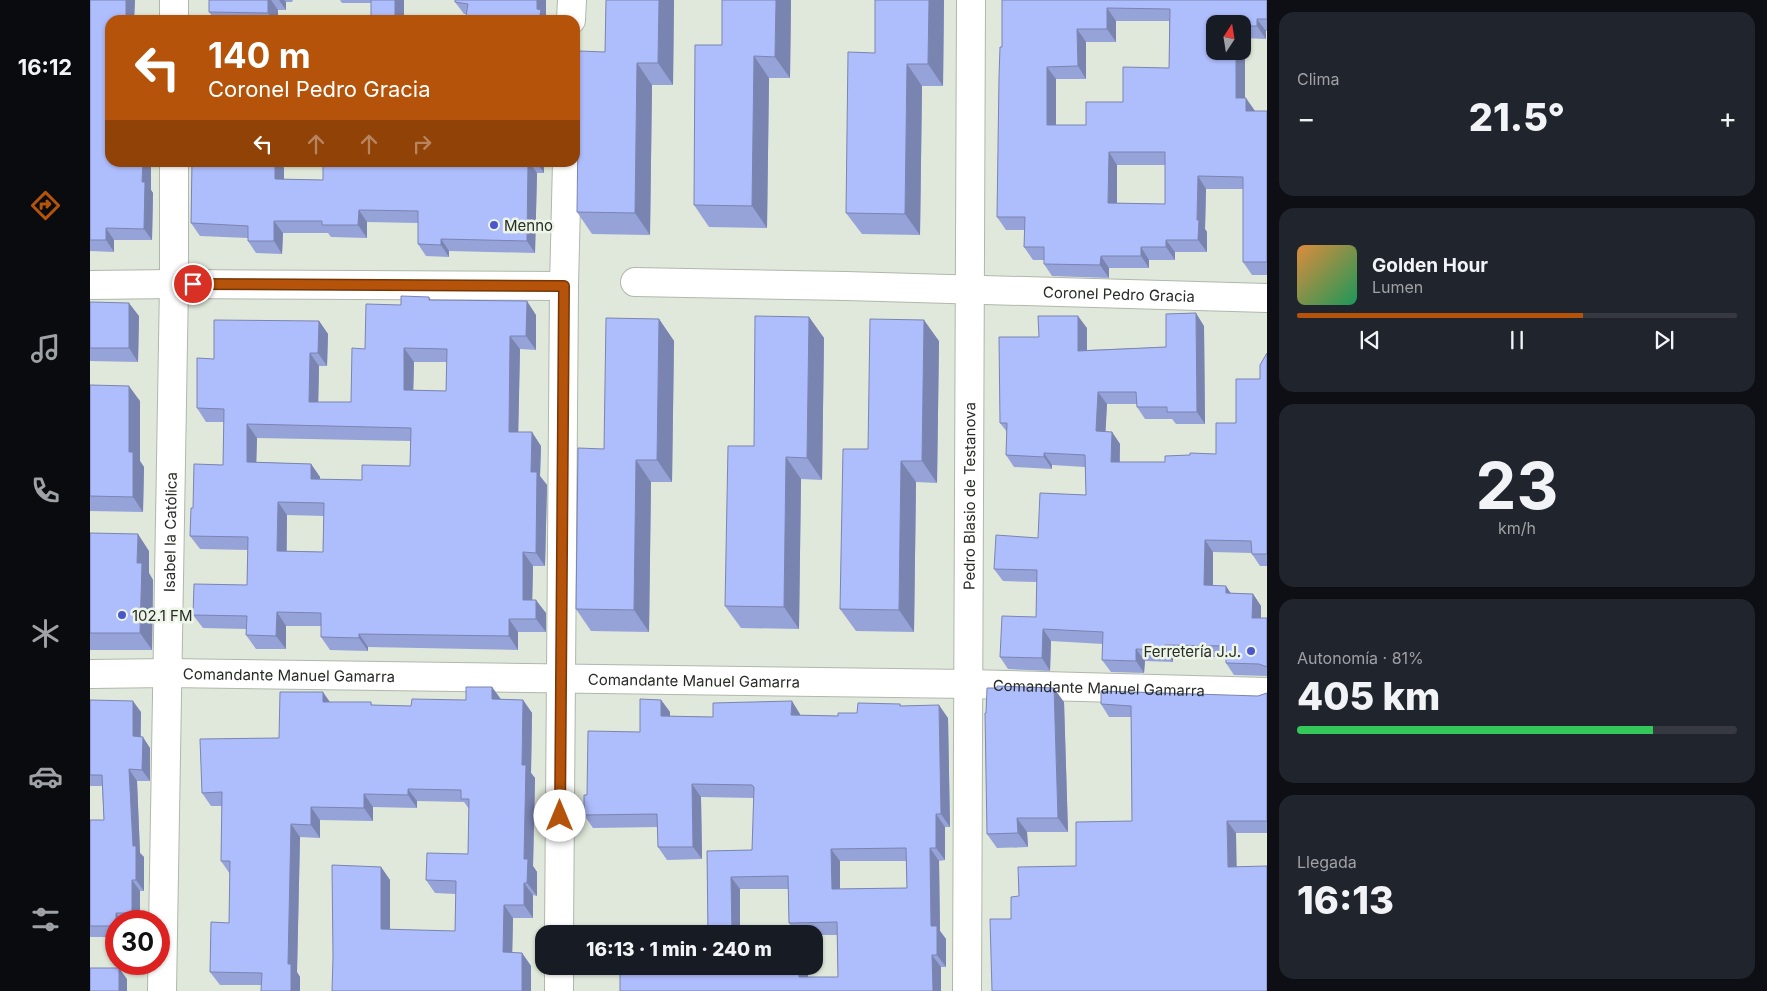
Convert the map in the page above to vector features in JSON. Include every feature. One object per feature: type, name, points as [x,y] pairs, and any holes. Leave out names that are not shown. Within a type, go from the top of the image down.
[{"type":"street","points":[[174,0],[174,15]]},
{"type":"street","points":[[571,15],[572,0]]},
{"type":"street","name":"Pedro Blasio de Testanova","points":[[967,991],[971,0]]},
{"type":"street","name":"Isabel la Católica","points":[[162,991],[174,284],[174,167]]},
{"type":"street","points":[[559,925],[564,286],[567,167]]},
{"type":"street","name":"Coronel Pedro Gracia","points":[[635,282],[1267,298]]},
{"type":"street","points":[[90,286],[174,284],[564,286]]},
{"type":"street","name":"Comandante Manuel Gamarra","points":[[90,674],[168,673],[968,684],[1267,692]]},
{"type":"street","points":[[559,975],[559,991]]},
{"type":"building","points":[[90,0],[126,0],[126,15],[105,15],[105,167],[143,167],[142,182],[145,182],[144,229],[106,228],[106,240],[90,240]]},
{"type":"building","points":[[209,0],[268,0],[268,13],[209,12]]},
{"type":"building","points":[[371,0],[395,0],[395,15],[371,15]]},
{"type":"building","points":[[455,0],[537,0],[537,9],[541,10],[540,15],[466,15],[468,4],[455,2]]},
{"type":"building","points":[[606,0],[659,0],[658,63],[637,63],[635,213],[577,212],[578,167],[580,167],[580,51],[605,52]]},
{"type":"building","points":[[722,0],[776,0],[775,57],[754,56],[752,206],[694,205],[695,45],[722,45]]},
{"type":"building","points":[[875,0],[929,0],[928,64],[907,64],[905,214],[846,213],[848,52],[875,53]]},
{"type":"building","points":[[1002,0],[1267,0],[1267,19],[1257,19],[1257,26],[1251,26],[1251,15],[1206,15],[1206,60],[1236,60],[1236,98],[1246,98],[1246,111],[1267,111],[1267,262],[1243,262],[1243,177],[1198,176],[1198,240],[1166,240],[1166,247],[1141,247],[1141,256],[1101,256],[1100,265],[1044,264],[1044,247],[1024,247],[1025,217],[997,217],[1000,47],[1002,47]],"holes":[[[1107,8],[1170,9],[1169,68],[1123,67],[1123,102],[1086,102],[1086,125],[1047,125],[1047,67],[1078,66],[1077,29],[1107,29]],[[1109,152],[1165,152],[1165,204],[1108,203]]]},
{"type":"building","points":[[192,167],[275,167],[275,179],[323,180],[323,167],[528,167],[527,241],[441,239],[441,245],[418,244],[418,211],[359,210],[358,225],[322,225],[322,221],[274,221],[274,241],[248,241],[248,226],[191,223]]},
{"type":"building","points":[[401,296],[429,297],[429,300],[527,301],[526,336],[510,336],[509,432],[532,432],[531,472],[537,472],[536,553],[523,552],[523,600],[536,600],[536,619],[509,619],[509,636],[359,634],[359,638],[321,637],[321,613],[277,612],[276,636],[246,635],[247,616],[193,615],[194,584],[247,585],[248,537],[190,536],[194,464],[223,465],[224,409],[197,408],[197,358],[214,359],[214,320],[319,321],[318,353],[310,353],[309,402],[351,402],[352,348],[365,349],[366,304],[401,305]],"holes":[[[404,348],[447,349],[446,391],[404,390]],[[247,424],[411,428],[410,466],[362,465],[362,480],[311,479],[311,464],[247,462]],[[278,502],[324,503],[323,552],[277,551]]]},
{"type":"building","points":[[90,302],[129,303],[129,348],[90,348]]},
{"type":"building","points":[[1196,313],[1197,412],[1167,412],[1167,407],[1137,407],[1136,392],[1098,392],[1096,431],[1112,432],[1111,462],[1165,462],[1165,456],[1190,455],[1190,453],[1216,454],[1216,423],[1236,423],[1236,379],[1260,379],[1260,365],[1267,353],[1267,554],[1252,554],[1251,541],[1205,540],[1204,585],[1226,586],[1226,593],[1253,594],[1252,618],[1267,618],[1267,667],[1259,664],[1226,663],[1226,646],[1165,645],[1165,650],[1136,649],[1136,661],[1102,660],[1103,632],[1043,629],[1042,658],[1000,657],[1002,616],[1036,617],[1037,570],[994,569],[996,535],[1038,538],[1040,493],[1086,495],[1085,455],[1044,453],[1044,457],[1006,455],[1007,423],[1000,423],[999,337],[1039,337],[1038,316],[1078,316],[1078,351],[1166,347],[1166,314]]},
{"type":"building","points":[[755,316],[809,317],[807,458],[786,457],[784,607],[725,606],[728,446],[754,446]]},
{"type":"building","points":[[606,318],[659,319],[657,460],[636,460],[634,610],[576,609],[578,448],[604,449]]},
{"type":"building","points":[[870,319],[924,320],[922,461],[901,461],[899,610],[840,609],[843,449],[868,449]]},
{"type":"building","points":[[90,385],[129,386],[129,452],[133,452],[133,497],[90,496]]},
{"type":"building","points":[[90,533],[138,534],[137,563],[142,563],[140,633],[90,633]]},
{"type":"building","points":[[997,686],[1054,688],[1058,818],[1017,818],[1018,833],[987,834],[985,713],[987,688],[997,688]]},
{"type":"building","points":[[466,687],[492,687],[492,699],[523,700],[522,765],[526,765],[524,859],[528,859],[527,883],[524,883],[524,905],[504,905],[503,952],[522,953],[522,991],[332,991],[332,865],[381,867],[381,929],[455,931],[456,881],[426,880],[427,853],[468,854],[469,799],[461,799],[461,790],[408,789],[408,795],[364,794],[364,808],[311,807],[311,825],[291,824],[288,964],[291,964],[291,991],[261,991],[262,973],[210,972],[211,922],[229,923],[230,861],[221,861],[222,792],[202,793],[200,739],[279,738],[280,692],[323,692],[323,702],[371,702],[371,705],[411,706],[412,699],[466,700]]},
{"type":"building","points":[[1101,691],[1258,696],[1267,693],[1267,821],[1227,821],[1228,867],[1267,866],[1267,991],[992,991],[990,919],[1011,919],[1011,897],[1019,896],[1018,867],[1076,866],[1076,822],[1132,821],[1131,706],[1101,704]]},
{"type":"building","points":[[640,699],[661,700],[661,716],[713,717],[713,703],[792,701],[791,715],[838,716],[838,713],[857,713],[858,703],[900,704],[900,706],[939,705],[941,814],[936,814],[936,848],[930,848],[931,926],[937,926],[937,955],[932,955],[933,991],[620,991],[620,975],[799,975],[799,977],[838,977],[837,922],[789,923],[788,876],[731,877],[732,925],[708,925],[707,851],[752,850],[754,787],[752,785],[692,784],[693,847],[658,847],[657,814],[584,815],[584,795],[587,795],[588,731],[640,732]],"holes":[[[906,848],[907,888],[832,889],[831,849]]]},
{"type":"building","points":[[90,700],[133,701],[133,736],[143,737],[142,770],[129,769],[133,846],[136,846],[136,880],[132,880],[132,910],[105,910],[105,926],[90,926],[90,820],[104,820],[102,775],[90,775]]},
{"type":"building","points":[[90,968],[105,968],[105,975],[119,975],[119,991],[90,991]]},
{"type":"place","name":"Menno","points":[[494,225]]},
{"type":"place","name":"102.1 FM","points":[[122,615]]},
{"type":"place","name":"Ferretería J.J.","points":[[1251,651]]},
{"type":"route","points":[[193,284],[564,286],[560,816]]}]
